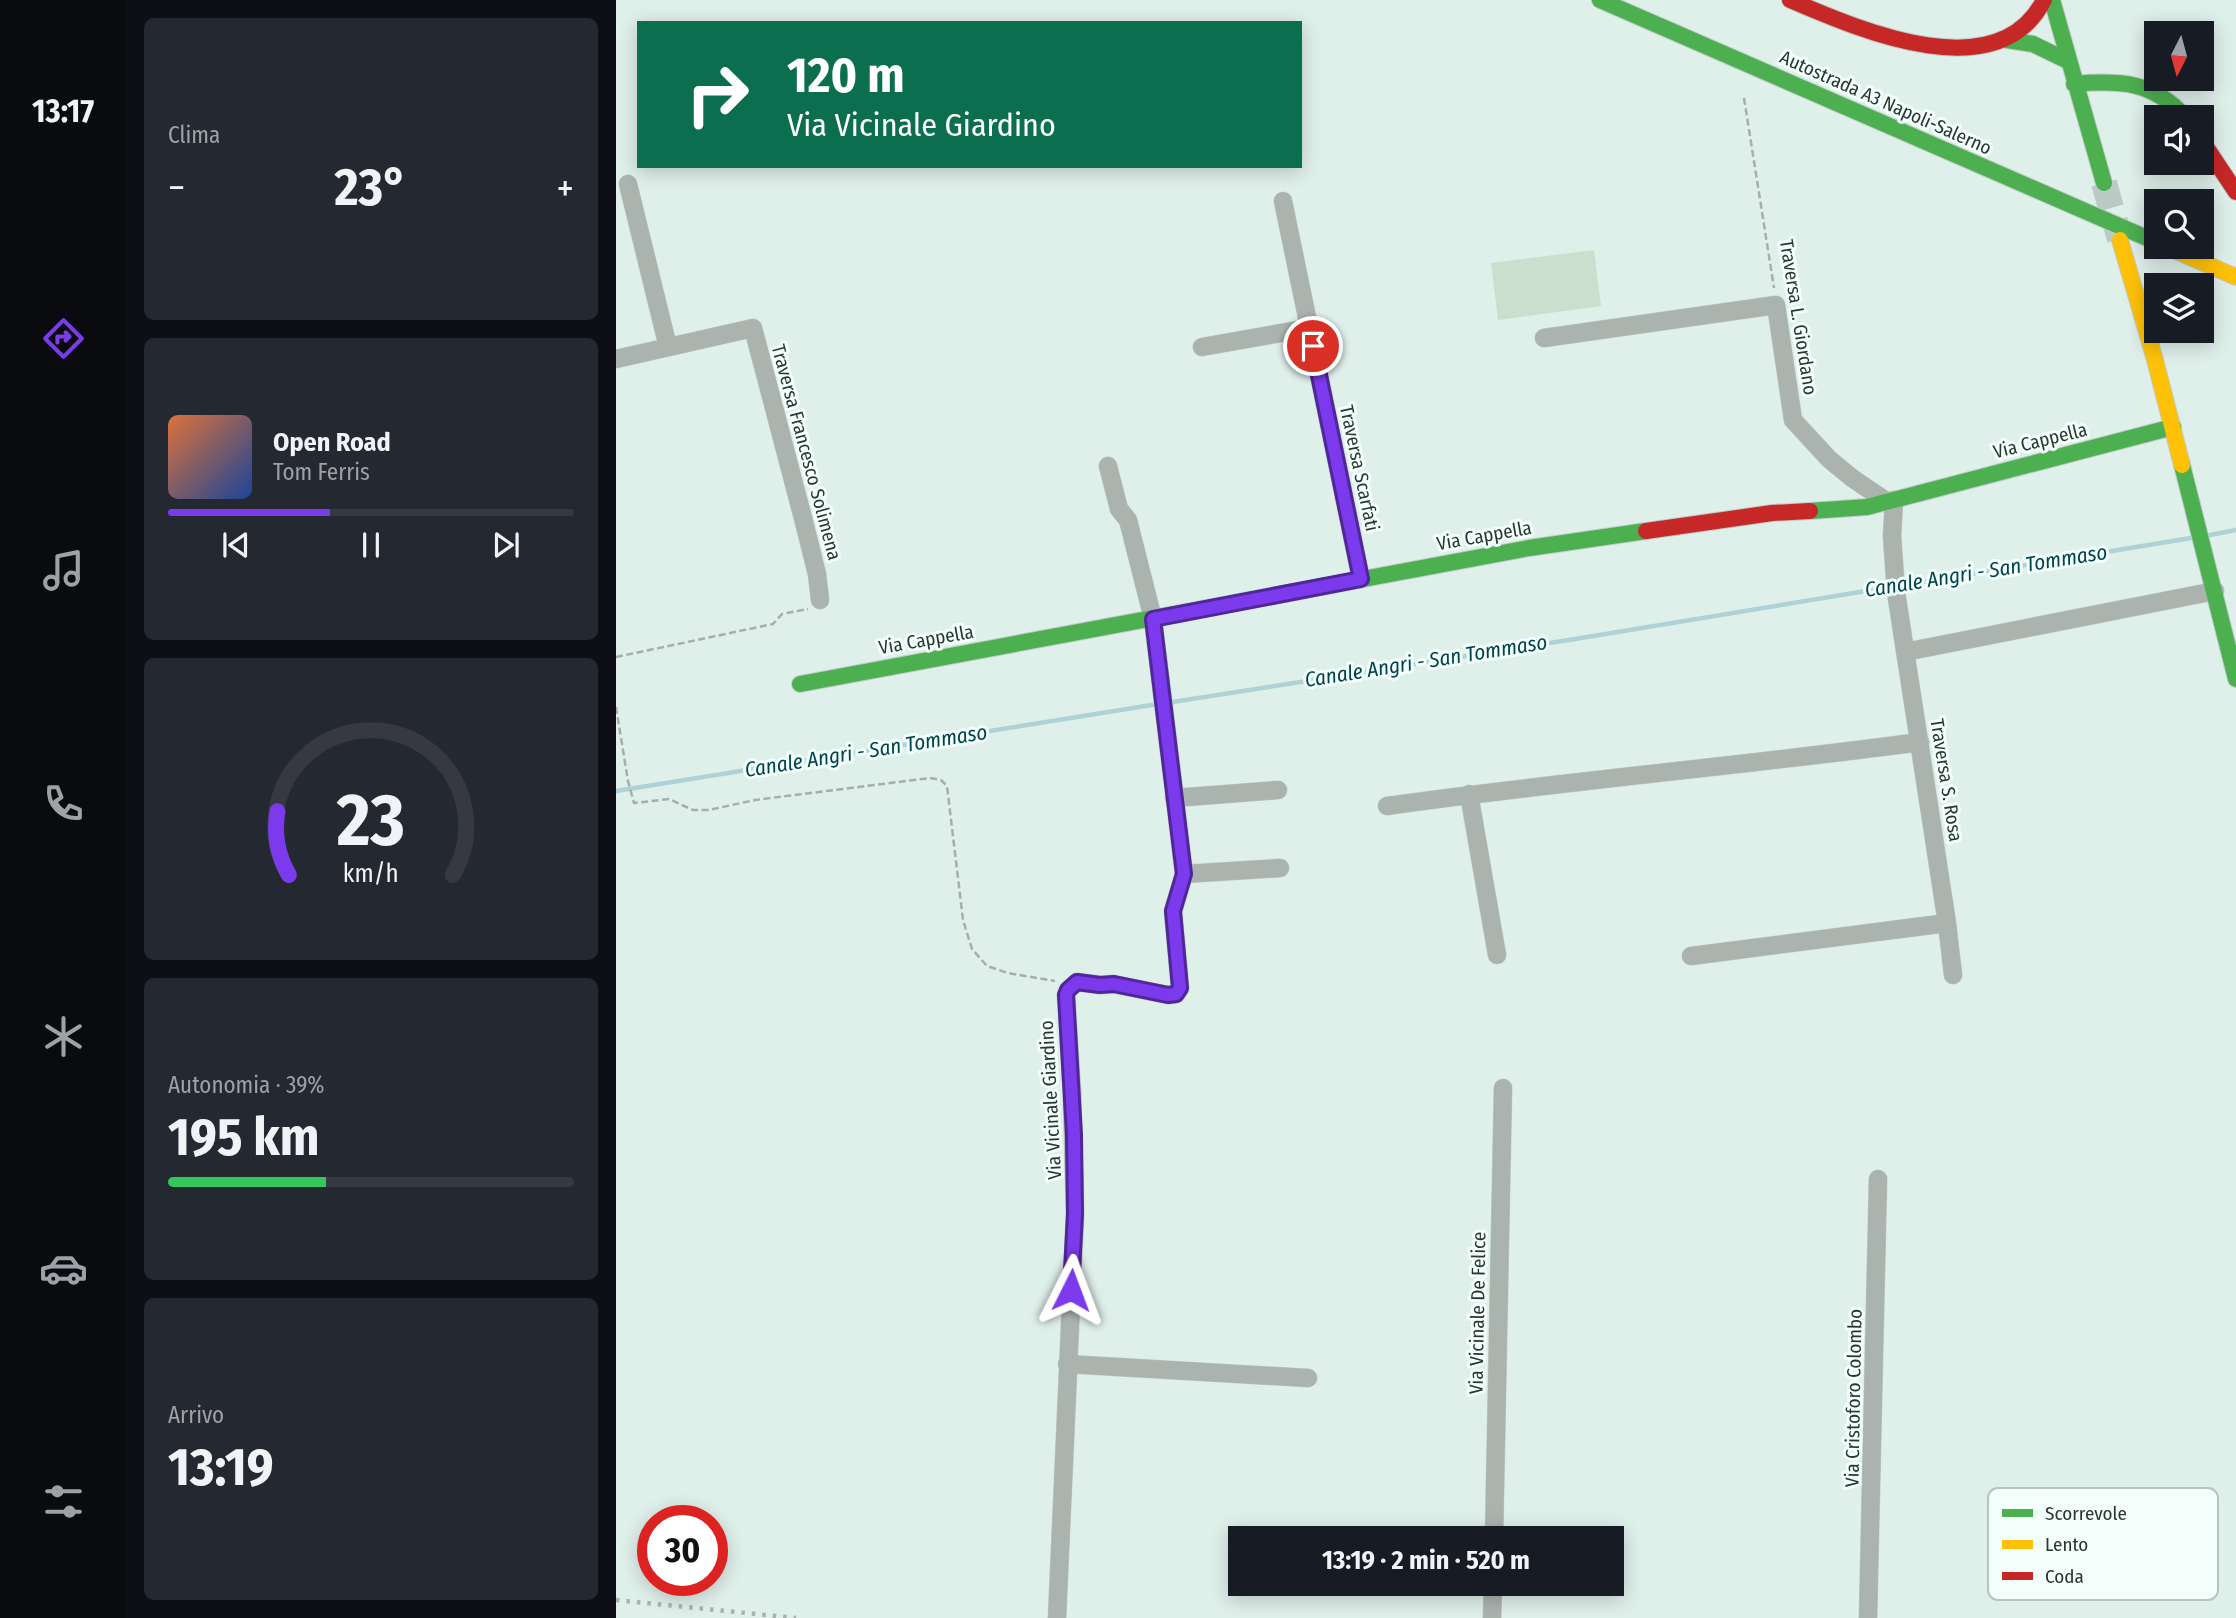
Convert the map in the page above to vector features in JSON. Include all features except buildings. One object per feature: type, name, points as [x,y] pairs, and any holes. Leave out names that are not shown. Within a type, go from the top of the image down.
[{"type":"main road","name":"Autostrada A3 Napoli-Salerno","points":[[1600,0],[2144,237]]},
{"type":"main road","points":[[1790,0],[1867,33],[1909,45],[1956,48],[2007,40],[2033,44],[2068,61]]},
{"type":"main road","points":[[2007,40],[2023,30],[2044,0]]},
{"type":"main road","points":[[2052,0],[2101,191]]},
{"type":"main road","points":[[2023,30],[2046,27],[2059,30]]},
{"type":"main road","points":[[2033,44],[2047,41],[2059,30]]},
{"type":"main road","points":[[2074,84],[2102,80],[2128,82],[2147,87],[2174,105]]},
{"type":"main road","points":[[2214,159],[2236,192]]},
{"type":"main road","points":[[2120,240],[2173,428],[2236,679]]},
{"type":"main road","points":[[2194,259],[2236,277]]},
{"type":"main road","name":"Via Cappella","points":[[800,684],[1528,548],[1772,513],[1867,507],[2173,428]]},
{"type":"street","points":[[628,184],[668,346]]},
{"type":"street","name":"Traversa Scarfati","points":[[1283,201],[1361,579]]},
{"type":"street","points":[[1544,338],[1776,305]]},
{"type":"street","name":"Traversa L. Giordano","points":[[1776,305],[1793,420],[1829,459],[1852,478],[1890,500]]},
{"type":"street","name":"Traversa Francesco Solimena","points":[[616,359],[753,328],[817,574],[820,600]]},
{"type":"street","points":[[1202,347],[1309,328]]},
{"type":"street","points":[[1068,990],[1077,982],[1114,984],[1168,995],[1176,994],[1180,988],[1173,911],[1184,874],[1153,619],[1128,520],[1119,509],[1108,466]]},
{"type":"street","name":"Traversa S. Rosa","points":[[1890,500],[1896,584],[1905,652],[1953,975]]},
{"type":"street","points":[[1905,652],[2215,591]]},
{"type":"street","points":[[1387,806],[1469,794],[1920,742]]},
{"type":"street","points":[[1174,798],[1278,790]]},
{"type":"street","points":[[1469,794],[1497,955]]},
{"type":"street","points":[[1184,874],[1280,867]]},
{"type":"street","points":[[1691,956],[1947,923]]},
{"type":"street","name":"Via Vicinale Giardino","points":[[1057,1618],[1075,1214],[1073,1102],[1066,995],[1068,990]]},
{"type":"street","name":"Via Vicinale De Felice","points":[[1494,1526],[1503,1088]]},
{"type":"street","name":"Via Cristoforo Colombo","points":[[1868,1618],[1878,1179]]},
{"type":"street","points":[[1067,1364],[1308,1378]]},
{"type":"street","points":[[1492,1618],[1493,1596]]},
{"type":"path","name":"Traversa L. Giordano","points":[[1744,98],[1776,305]]},
{"type":"path","points":[[616,657],[773,624],[782,614],[814,608],[820,600]]},
{"type":"path","points":[[616,707],[628,781],[635,803],[669,799],[693,810],[709,810],[782,797],[930,778],[941,780],[947,786],[963,920],[972,949],[987,966],[1008,973],[1049,979],[1062,983],[1068,990]]},
{"type":"green space","points":[[1594,250],[1601,306],[1498,320],[1491,263]]},
{"type":"waterway","name":"Canale Angri - San Tommaso","points":[[2210,535],[2236,530]]},
{"type":"waterway","name":"Canale Angri - San Tommaso","points":[[1899,586],[2191,538]]},
{"type":"waterway","name":"Canale Angri - San Tommaso","points":[[1166,703],[1890,587]]},
{"type":"waterway","name":"Canale Angri - San Tommaso","points":[[616,791],[1158,704]]},
{"type":"tunnel","points":[[2104,183],[2120,239]]},
{"type":"railway","points":[[616,1600],[796,1618]]},
{"type":"traffic: fast","points":[[1600,0],[2144,237]]},
{"type":"traffic: fast","points":[[2052,0],[2104,183]]},
{"type":"traffic: fast","points":[[2007,40],[2033,44],[2068,61]]},
{"type":"traffic: fast","points":[[2074,84],[2120,83],[2148,90],[2173,105]]},
{"type":"traffic: fast","points":[[1810,511],[1867,507],[2173,427]]},
{"type":"traffic: fast","points":[[2182,465],[2236,679]]},
{"type":"traffic: fast","points":[[800,684],[1529,548],[1646,531]]},
{"type":"traffic: slow","points":[[2120,240],[2182,465]]},
{"type":"traffic: slow","points":[[2195,259],[2236,277]]},
{"type":"traffic: jam","points":[[1790,0],[1888,37],[1925,45],[1961,48],[1994,42],[2023,27],[2044,0]]},
{"type":"traffic: jam","points":[[2214,159],[2236,192]]},
{"type":"traffic: jam","points":[[1646,531],[1772,513],[1810,511]]},
{"type":"route","points":[[1071,1290],[1075,1214],[1074,1135],[1066,995],[1077,982],[1114,984],[1168,995],[1176,994],[1180,988],[1173,911],[1184,874],[1153,619],[1361,579],[1313,346]]}]
